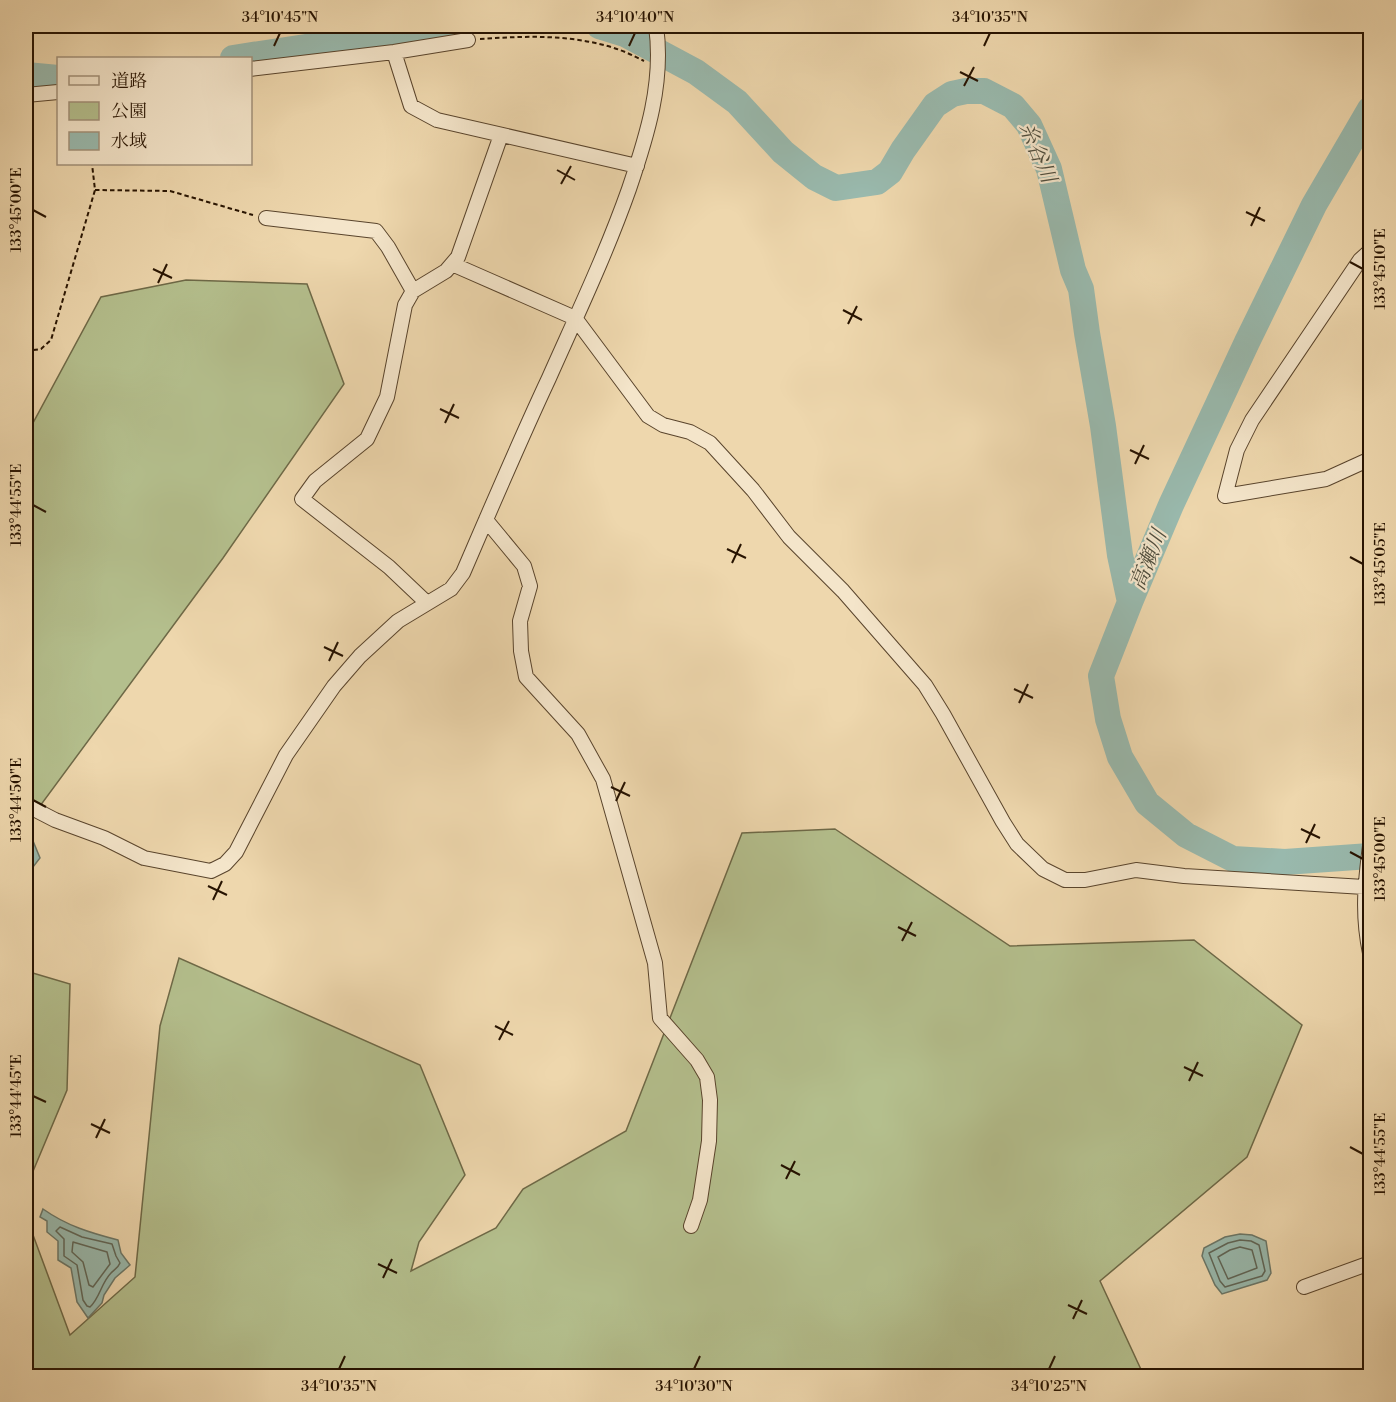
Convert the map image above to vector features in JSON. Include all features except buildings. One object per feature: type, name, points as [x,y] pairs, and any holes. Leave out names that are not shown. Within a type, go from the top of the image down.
[{"type":"street","points":[[26,805],[55,820],[104,838],[144,858],[211,871],[225,864],[236,852],[286,755],[334,686],[360,656],[398,621],[451,589],[463,573],[604,256],[637,166],[649,130],[659,67],[656,26]]},
{"type":"street","points":[[252,69],[394,52],[468,40]]},
{"type":"street","points":[[394,52],[411,106],[437,120],[637,166]]},
{"type":"street","points":[[26,95],[57,92]]},
{"type":"street","points":[[427,603],[389,567],[302,499],[315,481],[367,439],[387,397],[405,305],[413,291],[446,271],[458,257],[501,135]]},
{"type":"street","points":[[267,218],[376,231],[388,247],[413,291]]},
{"type":"street","points":[[1371,251],[1360,260],[1252,420],[1237,450],[1225,496],[1326,479],[1371,459]]},
{"type":"street","points":[[452,264],[575,318],[648,416],[663,425],[690,432],[710,443],[753,490],[789,537],[843,591],[925,685],[1017,844],[1043,869],[1065,880],[1085,880],[1136,870],[1184,876],[1364,887]]},
{"type":"street","points":[[486,520],[524,566],[530,586],[520,621],[521,651],[526,677],[578,734],[603,778],[655,963],[660,1018],[696,1060],[707,1077],[710,1100],[709,1141],[700,1200],[691,1226]]},
{"type":"street","points":[[1371,846],[1364,887],[1366,933],[1371,953]]},
{"type":"street","points":[[1304,1287],[1371,1263]]},
{"type":"path","points":[[468,40],[519,36],[563,37],[614,48],[659,67]]},
{"type":"path","points":[[26,351],[41,349],[51,340],[94,190],[92,165]]},
{"type":"path","points":[[94,190],[170,191],[235,211],[267,218]]},
{"type":"green space","points":[[186,280],[307,284],[344,384],[223,558],[26,825],[26,436],[101,297]]},
{"type":"green space","points":[[835,829],[1010,946],[1194,940],[1302,1025],[1247,1157],[1100,1281],[1144,1376],[26,1376],[26,1216],[70,1335],[135,1277],[160,1026],[179,958],[420,1065],[465,1175],[419,1242],[411,1271],[496,1228],[523,1189],[626,1131],[742,833]]},
{"type":"green space","points":[[26,971],[70,984],[67,1090],[26,1188]]},
{"type":"water","points":[[26,836],[33,841],[40,858],[26,876]]},
{"type":"water","points":[[43,1209],[79,1228],[118,1240],[121,1253],[130,1265],[115,1278],[104,1295],[102,1303],[88,1318],[77,1302],[71,1268],[58,1260],[58,1241],[47,1232],[47,1221],[40,1217]]},
{"type":"water","points":[[1240,1234],[1252,1235],[1266,1241],[1271,1273],[1267,1280],[1222,1294],[1215,1285],[1202,1256],[1204,1248],[1225,1237]]},
{"type":"waterway","name":"糸谷川","points":[[240,57],[444,26]]},
{"type":"waterway","name":"糸谷川","points":[[599,26],[625,34],[696,72],[737,102],[783,152],[814,177],[836,188],[877,182],[890,172],[935,105],[952,94],[984,91],[1013,106],[1029,125],[1049,169],[1073,270],[1081,289],[1103,426],[1120,555],[1130,602]]},
{"type":"waterway","name":"糸谷川","points":[[26,75],[57,78]]},
{"type":"waterway","name":"高瀬川","points":[[1370,109],[1314,205],[1247,342],[1171,505],[1101,676],[1108,719],[1120,757],[1147,803],[1186,835],[1233,859],[1285,862],[1370,856]]}]
